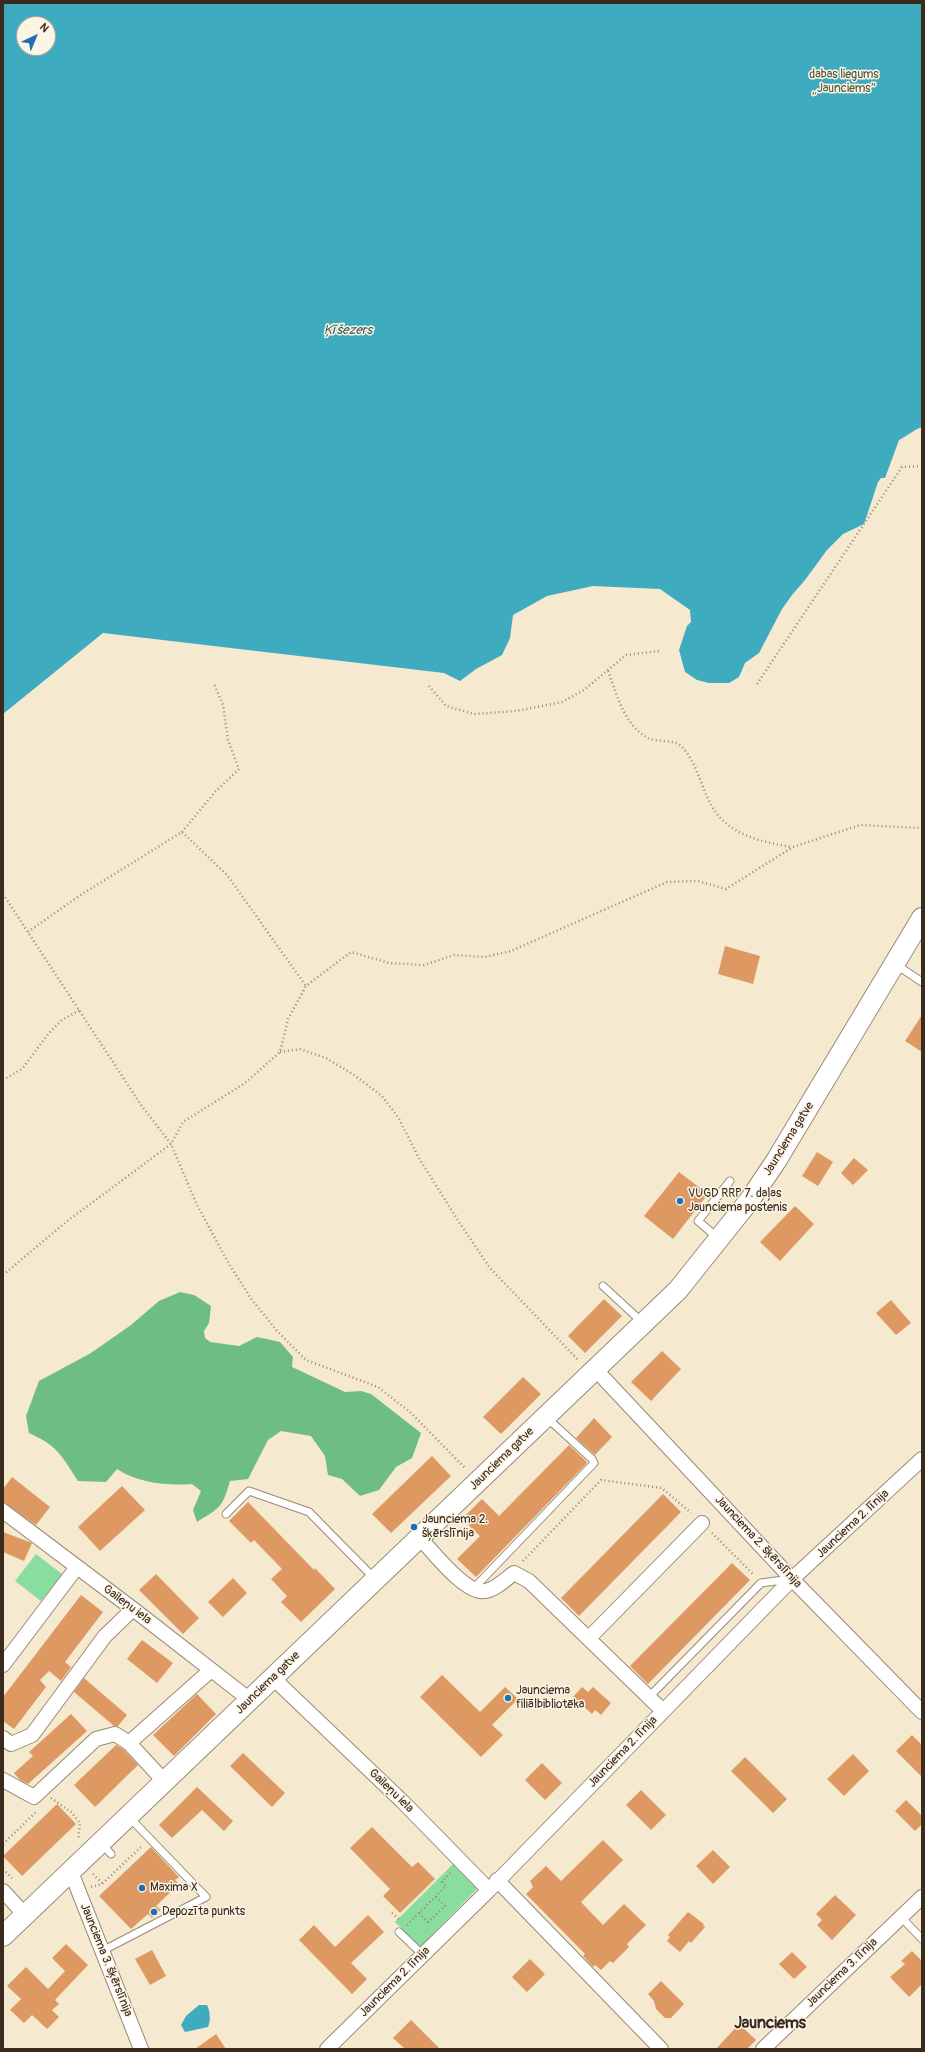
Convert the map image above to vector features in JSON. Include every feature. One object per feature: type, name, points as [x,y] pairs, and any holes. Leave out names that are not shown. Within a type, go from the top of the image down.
[{"type":"main road","name":"Jaunciema gatve","points":[[3,1936],[71,1872],[106,1848],[129,1816],[678,1290],[720,1240],[776,1161],[922,918]]},
{"type":"street","name":"Jaunciema 2. šķērslīnija","points":[[594,1372],[792,1579],[922,1712]]},
{"type":"street","name":"Jaunciema 2. līnija","points":[[328,2049],[493,1885],[662,1710],[792,1579],[922,1459]]},
{"type":"street","name":"Gaileņu iela","points":[[3,1511],[250,1700]]},
{"type":"street","points":[[589,1638],[702,1523]]},
{"type":"street","points":[[420,1538],[462,1582],[473,1589],[484,1592],[514,1573],[529,1581],[662,1710]]},
{"type":"street","points":[[3,1665],[77,1567]]},
{"type":"street","points":[[6,1745],[32,1735],[105,1636],[133,1609]]},
{"type":"street","points":[[129,1743],[211,1670]]},
{"type":"street","name":"Gaileņu iela","points":[[273,1678],[402,1802],[493,1885],[661,2049]]},
{"type":"street","points":[[3,1780],[34,1797],[96,1739],[114,1734],[129,1743],[165,1782]]},
{"type":"street","name":"Jaunciema 3. šķērslīnija","points":[[71,1872],[141,2049]]},
{"type":"street","points":[[3,1891],[25,1915]]},
{"type":"street","name":"Jaunciema 3. līnija","points":[[763,2049],[922,1897]]},
{"type":"lane","points":[[895,964],[922,982]]},
{"type":"lane","points":[[720,1240],[698,1221],[730,1181]]},
{"type":"lane","points":[[603,1286],[644,1324]]},
{"type":"lane","points":[[473,1589],[594,1463],[592,1459],[546,1417]]},
{"type":"lane","points":[[226,1514],[249,1491],[309,1512],[376,1580]]},
{"type":"lane","points":[[649,1697],[761,1583],[792,1579]]},
{"type":"lane","points":[[102,1951],[206,1898],[129,1816]]},
{"type":"lane","points":[[901,1917],[922,1939]]},
{"type":"lane","points":[[399,1932],[422,1955]]},
{"type":"path","points":[[757,684],[902,467],[922,466]]},
{"type":"path","points":[[429,686],[446,706],[474,714],[516,711],[562,702],[584,690],[626,655],[659,651]]},
{"type":"path","points":[[608,671],[626,718],[648,738],[670,741],[682,746],[699,773],[711,805],[731,828],[765,842],[792,847]]},
{"type":"path","points":[[28,932],[79,896],[182,832],[215,792],[238,769],[228,740],[223,705],[214,684]]},
{"type":"path","points":[[280,1052],[288,1019],[306,986],[352,952],[389,963],[424,965],[454,955],[484,957],[511,951],[667,882],[698,881],[726,889],[792,847],[860,825],[922,828]]},
{"type":"path","points":[[182,832],[227,875],[306,986]]},
{"type":"path","points":[[3,894],[141,1105],[172,1144],[197,1205],[229,1264],[252,1300],[278,1332],[306,1360],[378,1387],[410,1412],[479,1481]]},
{"type":"path","points":[[3,1080],[22,1069],[49,1033],[62,1020],[80,1010]]},
{"type":"path","points":[[3,1275],[66,1222],[172,1144],[183,1122],[245,1083],[280,1052],[300,1049],[326,1058],[382,1096],[398,1118],[420,1160],[455,1216],[490,1268],[594,1372]]},
{"type":"path","points":[[514,1573],[519,1564],[601,1480],[662,1488],[702,1523],[761,1583]]},
{"type":"path","points":[[51,1798],[71,1812],[80,1823],[78,1846]]},
{"type":"path","points":[[79,1891],[102,1884],[150,1838]]},
{"type":"path","points":[[399,1932],[446,1886],[442,1882],[456,1868]]},
{"type":"path","points":[[419,1912],[428,1922],[445,1906],[435,1896]]},
{"type":"path","points":[[392,1913],[406,1926]]},
{"type":"green space","points":[[180,1292],[194,1295],[211,1306],[209,1323],[204,1331],[205,1338],[210,1342],[239,1346],[257,1337],[280,1342],[293,1357],[292,1367],[345,1392],[361,1391],[371,1394],[421,1433],[412,1458],[396,1467],[379,1490],[360,1496],[342,1479],[328,1475],[325,1456],[311,1436],[281,1431],[268,1440],[248,1479],[230,1481],[225,1497],[220,1506],[197,1522],[193,1510],[201,1491],[192,1484],[163,1484],[153,1482],[134,1478],[117,1469],[106,1482],[78,1481],[67,1464],[53,1447],[29,1433],[26,1416],[39,1381],[91,1353],[131,1325],[159,1301]]},
{"type":"green space","points":[[36,1554],[62,1574],[41,1601],[15,1581]]},
{"type":"green space","points":[[454,1863],[478,1888],[420,1947],[395,1922]]},
{"type":"water","name":"Ķīšezers","points":[[3,3],[922,3],[922,427],[899,440],[885,478],[881,478],[878,482],[864,524],[843,534],[827,550],[782,609],[759,653],[745,663],[739,677],[729,683],[709,683],[697,680],[685,672],[679,650],[687,626],[691,622],[690,610],[660,589],[593,586],[547,596],[513,615],[510,638],[502,655],[476,669],[460,681],[444,673],[103,633],[3,714]]},
{"type":"water","points":[[199,2005],[207,2005],[208,2007],[210,2019],[208,2027],[185,2032],[181,2025],[186,2016]]},
{"type":"building","points":[[725,946],[760,956],[753,984],[718,974]]},
{"type":"building","points":[[922,1015],[922,1052],[905,1041]]},
{"type":"building","points":[[817,1152],[833,1162],[818,1186],[802,1176]]},
{"type":"building","points":[[854,1158],[868,1170],[853,1185],[841,1173]]},
{"type":"building","name":"VUGD RRP 7. daļas Jaunciema postenis","points":[[679,1172],[708,1194],[673,1239],[644,1216]]},
{"type":"building","points":[[795,1206],[814,1224],[780,1261],[760,1242]]},
{"type":"building","points":[[604,1299],[622,1316],[585,1353],[568,1336]]},
{"type":"building","points":[[891,1300],[911,1323],[896,1335],[876,1313]]},
{"type":"building","points":[[662,1351],[681,1369],[651,1401],[631,1382]]},
{"type":"building","points":[[523,1377],[541,1394],[501,1434],[483,1417]]},
{"type":"building","points":[[594,1418],[612,1437],[595,1455],[576,1438]]},
{"type":"building","points":[[569,1445],[587,1462],[586,1464],[476,1577],[457,1559],[480,1536],[462,1519],[482,1499],[499,1516]]},
{"type":"building","points":[[432,1456],[451,1476],[391,1533],[372,1514]]},
{"type":"building","points":[[12,1477],[50,1507],[36,1525],[3,1502],[3,1489]]},
{"type":"building","points":[[122,1486],[145,1510],[100,1551],[78,1527]]},
{"type":"building","points":[[663,1494],[681,1512],[579,1616],[561,1598]]},
{"type":"building","points":[[248,1502],[314,1570],[315,1568],[335,1589],[301,1622],[281,1602],[287,1596],[271,1579],[282,1569],[254,1540],[251,1543],[229,1521]]},
{"type":"building","points":[[3,1532],[32,1543],[24,1561],[3,1552]]},
{"type":"building","points":[[732,1563],[750,1580],[648,1684],[630,1666]]},
{"type":"building","points":[[156,1574],[199,1618],[183,1634],[139,1590]]},
{"type":"building","points":[[233,1578],[247,1593],[223,1617],[208,1602]]},
{"type":"building","points":[[81,1595],[103,1612],[65,1662],[71,1667],[61,1681],[49,1671],[40,1680],[46,1687],[14,1729],[3,1721],[3,1697]]},
{"type":"building","points":[[142,1640],[173,1663],[157,1683],[127,1659]]},
{"type":"building","points":[[442,1675],[480,1712],[505,1687],[518,1699],[492,1725],[503,1735],[481,1757],[420,1697]]},
{"type":"building","points":[[84,1678],[127,1715],[118,1726],[114,1726],[74,1692]]},
{"type":"building","points":[[582,1687],[588,1692],[593,1687],[611,1703],[601,1715],[595,1710],[592,1714],[573,1697]]},
{"type":"building","points":[[197,1694],[216,1714],[174,1756],[153,1735]]},
{"type":"building","points":[[71,1714],[87,1731],[28,1784],[20,1780],[14,1773],[33,1756],[29,1752]]},
{"type":"building","points":[[912,1735],[922,1745],[922,1777],[896,1751]]},
{"type":"building","points":[[116,1745],[123,1749],[138,1765],[95,1807],[74,1785]]},
{"type":"building","points":[[243,1753],[285,1793],[272,1807],[230,1766]]},
{"type":"building","points":[[853,1754],[869,1771],[844,1796],[827,1779]]},
{"type":"building","points":[[745,1757],[787,1799],[773,1813],[731,1771]]},
{"type":"building","points":[[542,1763],[562,1783],[545,1800],[525,1780]]},
{"type":"building","points":[[197,1787],[233,1821],[224,1831],[202,1810],[172,1838],[159,1825]]},
{"type":"building","points":[[641,1790],[666,1815],[651,1830],[626,1805]]},
{"type":"building","points":[[906,1800],[922,1816],[922,1824],[915,1831],[895,1811]]},
{"type":"building","points":[[57,1804],[76,1824],[22,1876],[3,1856]]},
{"type":"building","points":[[372,1827],[412,1867],[418,1862],[435,1879],[400,1913],[383,1896],[390,1889],[350,1848]]},
{"type":"building","points":[[603,1840],[623,1860],[581,1902],[603,1925],[624,1904],[646,1925],[627,1944],[629,1947],[613,1963],[610,1961],[601,1970],[595,1965],[593,1967],[583,1956],[585,1954],[526,1894],[533,1887],[530,1881],[546,1866],[561,1881]]},
{"type":"building","name":"Maxima X","points":[[151,1847],[179,1877],[175,1880],[179,1884],[156,1906],[161,1910],[152,1918],[148,1914],[131,1929],[99,1896]]},
{"type":"building","points":[[713,1850],[730,1867],[713,1884],[696,1866]]},
{"type":"building","points":[[835,1895],[856,1915],[832,1940],[817,1925],[822,1920],[816,1914]]},
{"type":"building","points":[[688,1912],[704,1924],[703,1925],[705,1927],[691,1943],[689,1941],[680,1952],[667,1941],[670,1937],[668,1935]]},
{"type":"building","points":[[368,1915],[384,1932],[351,1963],[367,1979],[352,1994],[299,1940],[314,1925],[335,1947]]},
{"type":"building","points":[[66,1944],[88,1965],[55,2000],[59,2004],[52,2010],[59,2017],[47,2029],[32,2015],[24,2023],[10,2010],[21,1999],[7,1986],[26,1967],[48,1989],[65,1971],[52,1958]]},
{"type":"building","points":[[152,1950],[166,1976],[150,1985],[135,1959]]},
{"type":"building","points":[[912,1951],[922,1961],[922,1984],[909,1997],[890,1977],[905,1964],[901,1961]]},
{"type":"building","points":[[792,1952],[807,1967],[794,1979],[779,1964]]},
{"type":"building","points":[[530,1959],[545,1974],[527,1992],[512,1977]]},
{"type":"building","points":[[661,1981],[684,2004],[671,2018],[665,2018],[656,2009],[654,2001],[648,1994]]},
{"type":"building","points":[[411,2020],[440,2049],[405,2049],[393,2038]]},
{"type":"building","points":[[739,2024],[756,2040],[747,2049],[716,2049]]},
{"type":"building","points":[[216,2034],[226,2049],[195,2049]]},
{"type":"place","name":"VUGD RRP 7. daļas Jaunciema postenis","points":[[680,1201]]},
{"type":"place","name":"Jaunciema 2. šķērslīnija","points":[[414,1527]]},
{"type":"place","name":"Jaunciema filiālbibliotēka","points":[[508,1698]]},
{"type":"place","name":"Maxima X","points":[[142,1888]]},
{"type":"place","name":"Depozīta punkts","points":[[154,1912]]},
{"type":"district","name":"Jaunciems","points":[[770,2024]]},
{"type":"park label","name":"dabas liegums „Jaunciems”","points":[[844,82]]}]
